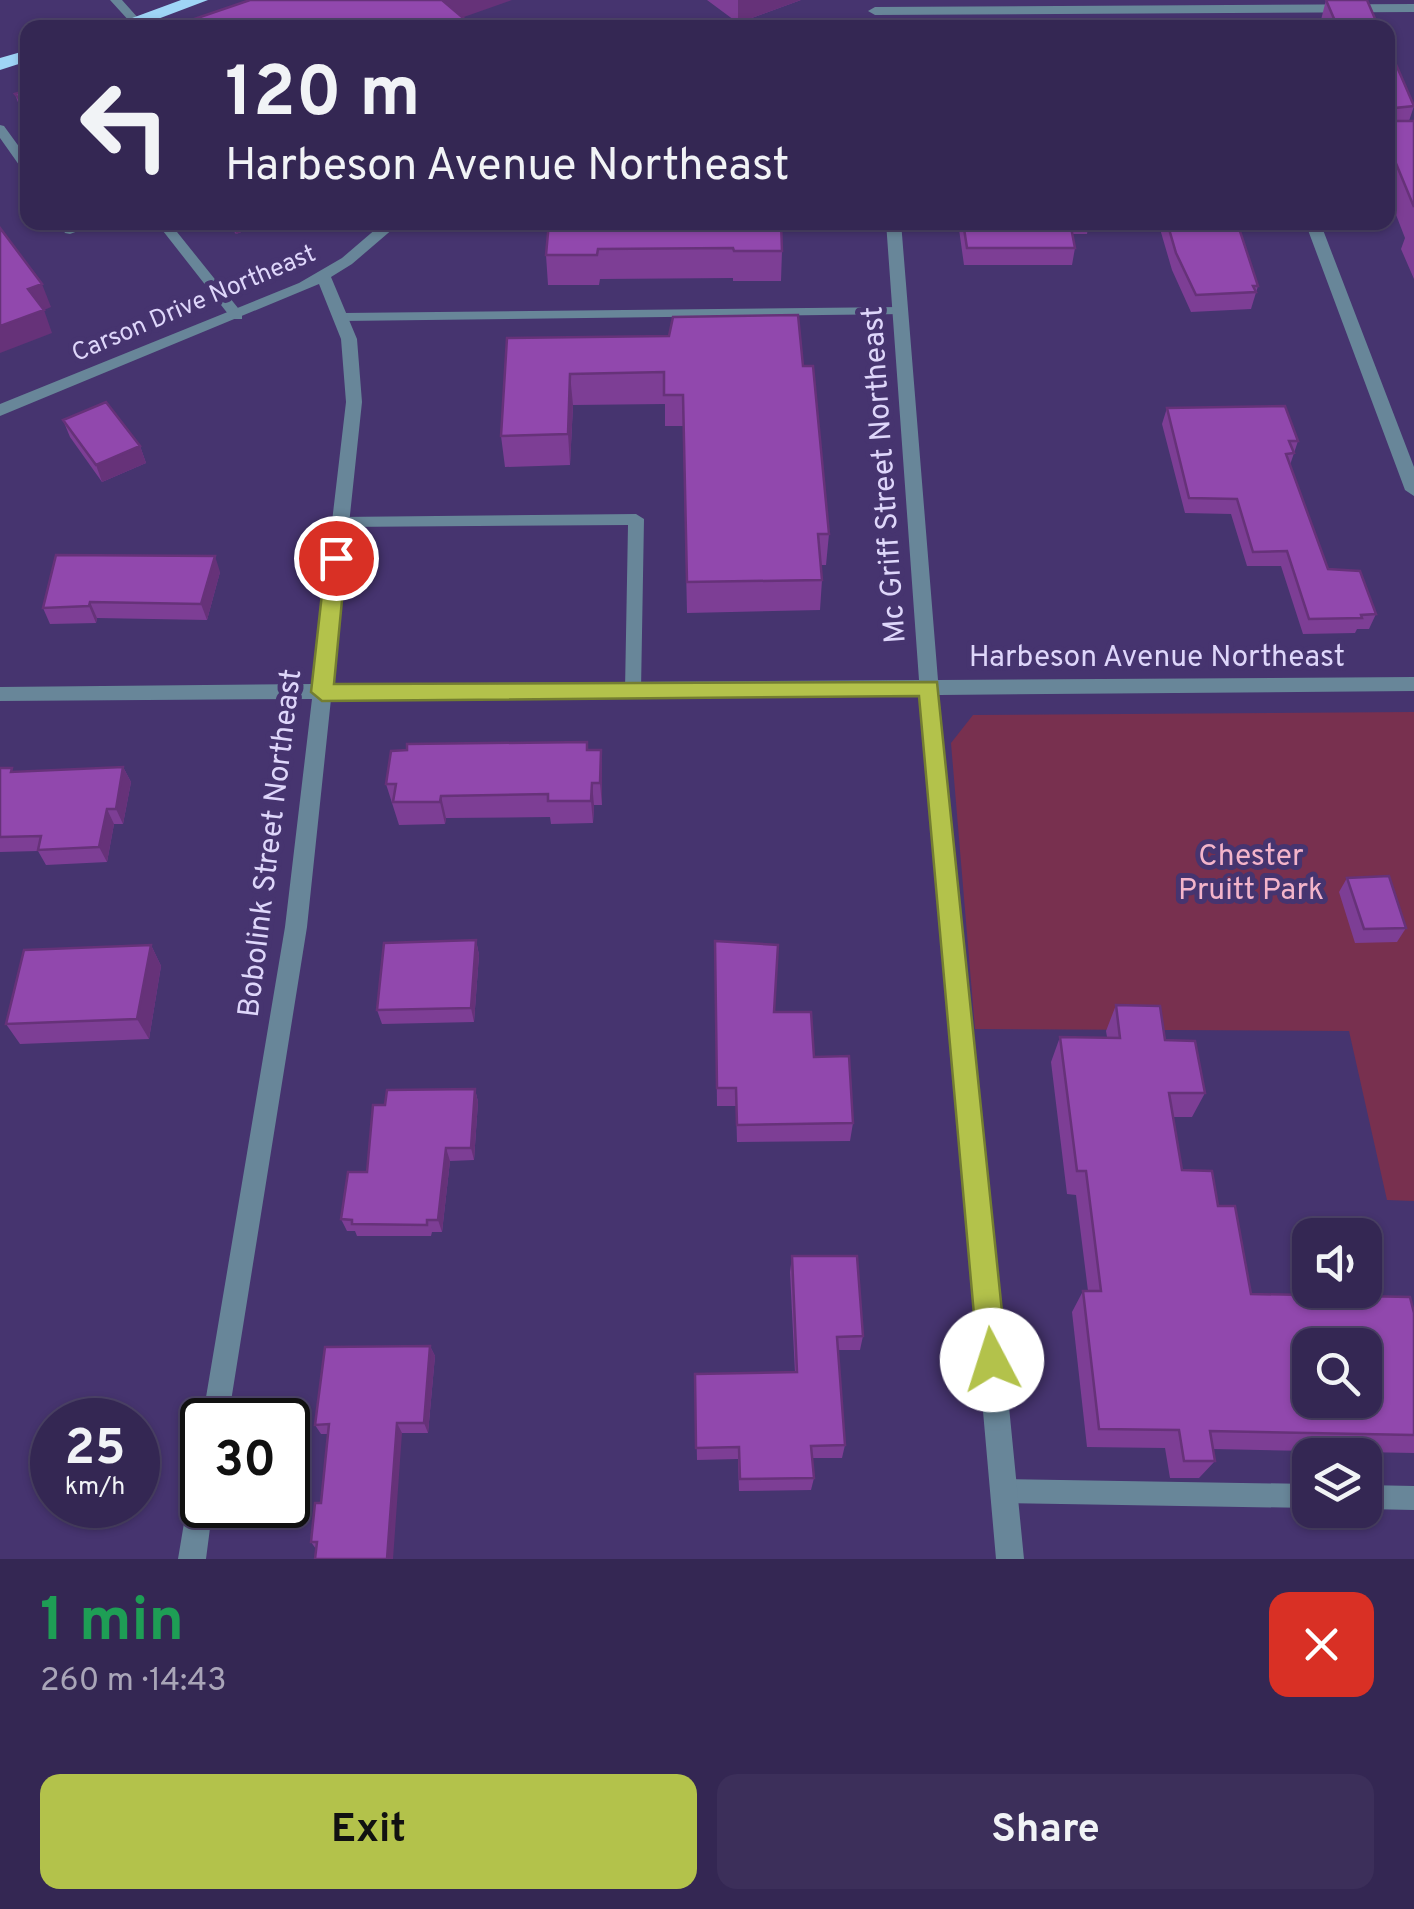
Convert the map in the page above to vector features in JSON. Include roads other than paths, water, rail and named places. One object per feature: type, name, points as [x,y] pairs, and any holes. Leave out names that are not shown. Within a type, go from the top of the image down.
[{"type":"highway","points":[[138,20],[200,0]]},
{"type":"street","points":[[874,6],[1414,8]]},
{"type":"street","name":"Carson Drive Northeast","points":[[0,410],[237,316],[323,276],[386,230]]},
{"type":"street","name":"Mc Griff Street Northeast","points":[[894,230],[929,688],[1010,1559]]},
{"type":"street","points":[[1315,230],[1414,490]]},
{"type":"street","name":"Bobolink Street Northeast","points":[[218,1398],[296,927],[354,402],[353,366],[342,317],[323,276]]},
{"type":"street","name":"Harbeson Avenue Northeast","points":[[0,694],[1414,684]]},
{"type":"street","points":[[192,1559],[197,1528]]},
{"type":"lane","points":[[116,0],[134,20]]},
{"type":"lane","points":[[0,129],[20,157]]},
{"type":"lane","points":[[168,230],[237,316]]},
{"type":"lane","points":[[342,317],[900,311]]},
{"type":"lane","points":[[340,522],[636,520],[633,690]]},
{"type":"lane","points":[[1004,1491],[1292,1496]]},
{"type":"lane","points":[[1382,1497],[1414,1498]]},
{"type":"park label","name":"Chester Pruitt Park","points":[[1251,872]]}]
